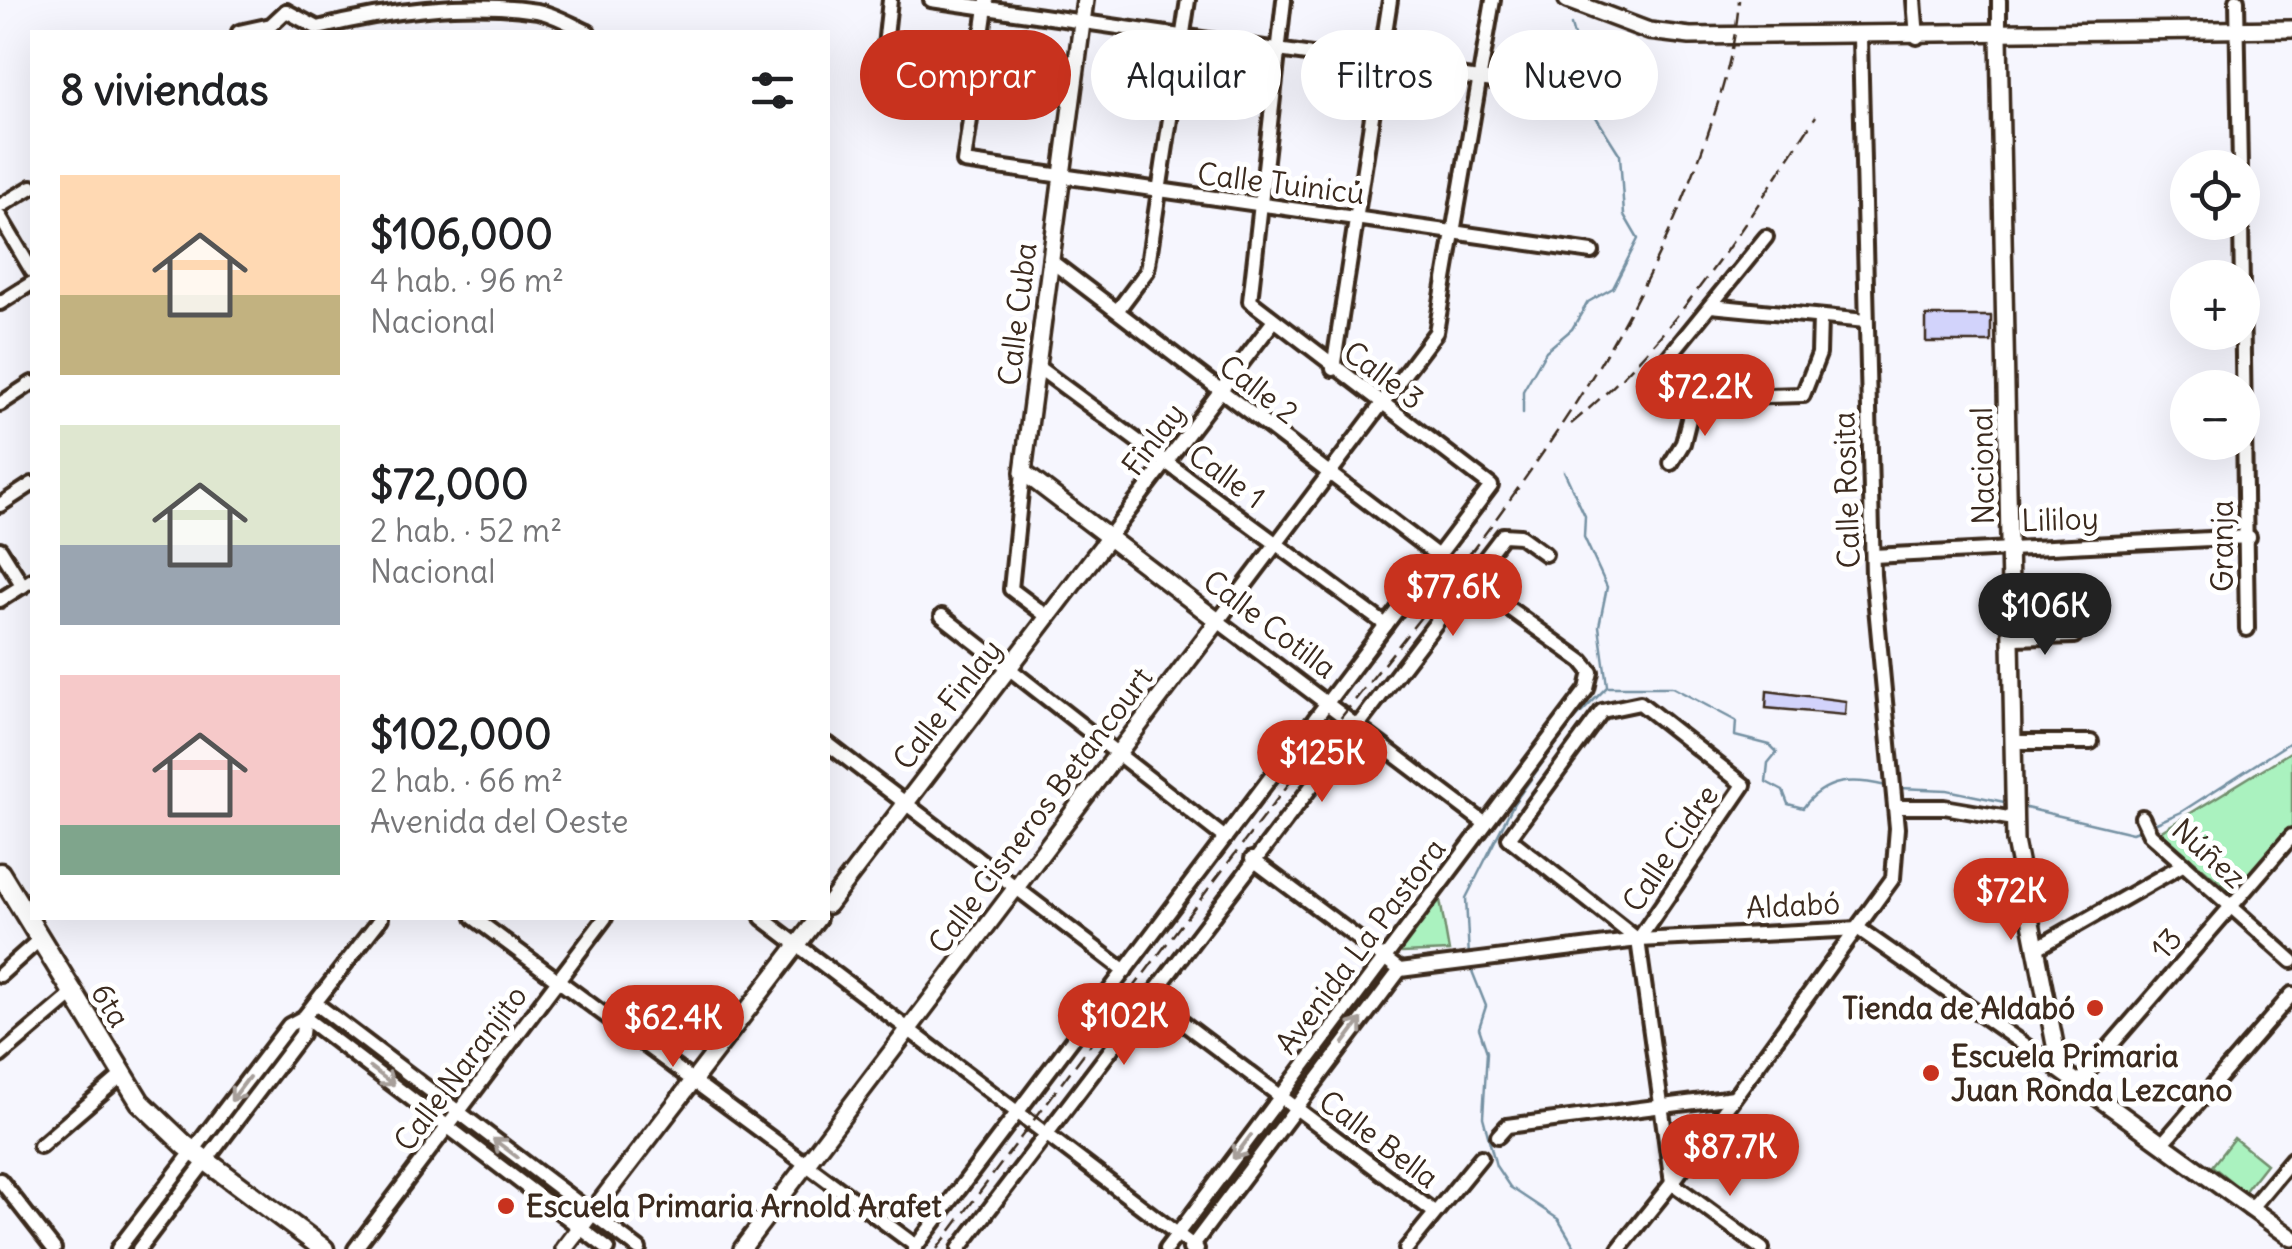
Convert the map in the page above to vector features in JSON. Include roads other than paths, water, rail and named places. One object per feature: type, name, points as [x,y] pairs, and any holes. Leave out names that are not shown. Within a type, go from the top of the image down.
[{"type":"main road","name":"6ta","points":[[0,873],[122,1076],[152,1116],[324,1249]]},
{"type":"street","points":[[887,30],[890,0]]},
{"type":"street","points":[[930,0],[986,4],[1136,30]]},
{"type":"street","name":"Calle Cuba","points":[[1048,617],[1011,588],[1084,0]]},
{"type":"street","points":[[1184,30],[1188,0]]},
{"type":"street","points":[[1279,30],[1284,0]]},
{"type":"street","points":[[1386,30],[1390,0]]},
{"type":"street","name":"Calle Cisneros Betancourt","points":[[742,1249],[1436,332],[1493,0]]},
{"type":"street","points":[[1567,0],[1662,33],[1733,38],[2292,30]]},
{"type":"street","points":[[1914,0],[1917,37]]},
{"type":"street","points":[[1998,0],[1999,36]]},
{"type":"street","points":[[2237,0],[2240,150]]},
{"type":"street","name":"Calle Tuinicú","points":[[986,4],[964,162],[1592,252]]},
{"type":"street","points":[[249,30],[272,25],[286,6],[318,28],[358,18],[420,12],[540,11],[583,30]]},
{"type":"street","name":"Nacional","points":[[1999,36],[2014,638],[2014,815],[2060,1070]]},
{"type":"street","name":"Calle Rosita","points":[[1619,1249],[1672,1184],[1859,929],[1893,878],[1898,853],[1873,556],[1860,38]]},
{"type":"street","points":[[1468,77],[1488,80]]},
{"type":"street","points":[[1116,311],[1147,271],[1171,120]]},
{"type":"street","points":[[1257,207],[1268,120]]},
{"type":"street","points":[[1333,368],[1374,120]]},
{"type":"street","points":[[0,206],[30,188]]},
{"type":"street","name":"Calle 3","points":[[1257,207],[1250,301],[1491,486],[1438,556]]},
{"type":"street","points":[[0,218],[30,267]]},
{"type":"street","points":[[1766,237],[1666,360],[1673,376],[1696,395],[1804,395],[1819,354],[1820,318]]},
{"type":"street","name":"Granja","points":[[2242,240],[2247,629]]},
{"type":"street","name":"Calle 2","points":[[1051,261],[1438,556]]},
{"type":"street","points":[[0,303],[30,284]]},
{"type":"street","points":[[1711,306],[1866,321]]},
{"type":"street","name":"Finlay","points":[[1109,537],[1273,322]]},
{"type":"street","name":"Calle 1","points":[[1039,368],[1386,625]]},
{"type":"street","points":[[0,404],[30,384]]},
{"type":"street","points":[[1671,464],[1683,443],[1684,425],[1696,395]]},
{"type":"street","name":"Calle Cotilla","points":[[1023,472],[1483,822]]},
{"type":"street","points":[[0,505],[30,485]]},
{"type":"street","points":[[958,1249],[1252,859],[1503,536],[1520,536],[1545,554]]},
{"type":"street","name":"Lililoy","points":[[1873,556],[2248,536]]},
{"type":"street","name":"Calle Finlay","points":[[830,901],[1109,537]]},
{"type":"street","points":[[0,548],[28,583],[0,600]]},
{"type":"street","points":[[477,920],[915,1248],[1438,556]]},
{"type":"street","name":"Avenida La Pastora","points":[[1166,1249],[1483,822],[1587,689],[1591,672],[1582,661],[1471,581]]},
{"type":"street","points":[[942,616],[1225,838]]},
{"type":"street","points":[[2014,638],[2074,636]]},
{"type":"street","name":"Calle Cidre","points":[[1640,702],[1744,785],[1638,940],[1509,838],[1602,711],[1640,702]]},
{"type":"street","points":[[2016,742],[2091,742]]},
{"type":"street","points":[[830,746],[1124,970]]},
{"type":"street","points":[[1894,802],[2014,815]]},
{"type":"street","name":"Núñez","points":[[2142,817],[2150,834],[2292,961]]},
{"type":"street","name":"13","points":[[2078,1084],[2292,836]]},
{"type":"street","points":[[1252,859],[1400,970]]},
{"type":"street","points":[[2036,949],[2184,864]]},
{"type":"street","points":[[139,1249],[289,1025],[304,1017],[378,920]]},
{"type":"street","name":"Calle Naranjito","points":[[355,1249],[603,920]]},
{"type":"street","points":[[765,920],[1193,1248]]},
{"type":"street","points":[[564,1249],[816,920]]},
{"type":"street","name":"Aldabó","points":[[1400,970],[1638,940],[1859,929],[2292,1238]]},
{"type":"street","points":[[0,975],[40,939]]},
{"type":"street","points":[[1638,940],[1672,1184],[1762,1249]]},
{"type":"street","name":"Avenida La Pastora","points":[[1193,1248],[1400,970]]},
{"type":"street","points":[[0,1056],[72,994]]},
{"type":"street","points":[[2162,1144],[2292,994]]},
{"type":"street","name":"Calle Bella","points":[[1150,998],[1434,1212]]},
{"type":"street","points":[[314,1004],[639,1249]]},
{"type":"street","points":[[304,1017],[608,1249]]},
{"type":"street","points":[[40,1146],[122,1076]]},
{"type":"street","points":[[1498,1136],[1507,1126],[1734,1097]]},
{"type":"street","points":[[118,1249],[199,1156]]},
{"type":"street","points":[[1406,1249],[1481,1156]]},
{"type":"street","points":[[2250,1209],[2292,1159]]},
{"type":"street","points":[[0,1180],[54,1249]]},
{"type":"waterway","points":[[1523,413],[1523,391],[1546,351],[1572,329],[1588,302],[1613,288],[1638,239],[1624,215],[1620,155],[1596,117],[1571,25]]},
{"type":"waterway","points":[[1564,471],[1585,516],[1584,537],[1607,587],[1599,626],[1607,686]]},
{"type":"waterway","points":[[1469,958],[1466,898],[1514,803],[1570,724],[1607,687],[1672,687],[1736,721],[1735,736],[1770,745],[1777,752],[1768,763],[1766,782],[1783,791],[1788,804],[1803,808],[1820,791],[1840,783],[1886,786]]},
{"type":"waterway","points":[[2152,825],[2181,812],[2292,741]]},
{"type":"waterway","points":[[1899,788],[1947,790],[2009,803]]},
{"type":"waterway","points":[[2022,807],[2132,833],[2140,830]]},
{"type":"waterway","points":[[1470,966],[1486,1006],[1479,1028],[1487,1052],[1483,1117],[1496,1166],[1510,1187],[1558,1219],[1576,1249]]},
{"type":"railway","points":[[937,1249],[1240,847],[1460,567],[1569,413],[1662,249],[1712,122],[1734,41],[1739,0]]},
{"type":"railway","points":[[1571,424],[1609,390],[1675,318],[1734,240],[1816,116]]},
{"type":"place","name":"Tienda de Aldabó","points":[[2095,1008]]},
{"type":"place","name":"Escuela Primaria Juan Ronda Lezcano","points":[[1931,1073]]},
{"type":"place","name":"Escuela Primaria Arnold Arafet","points":[[506,1206]]}]
